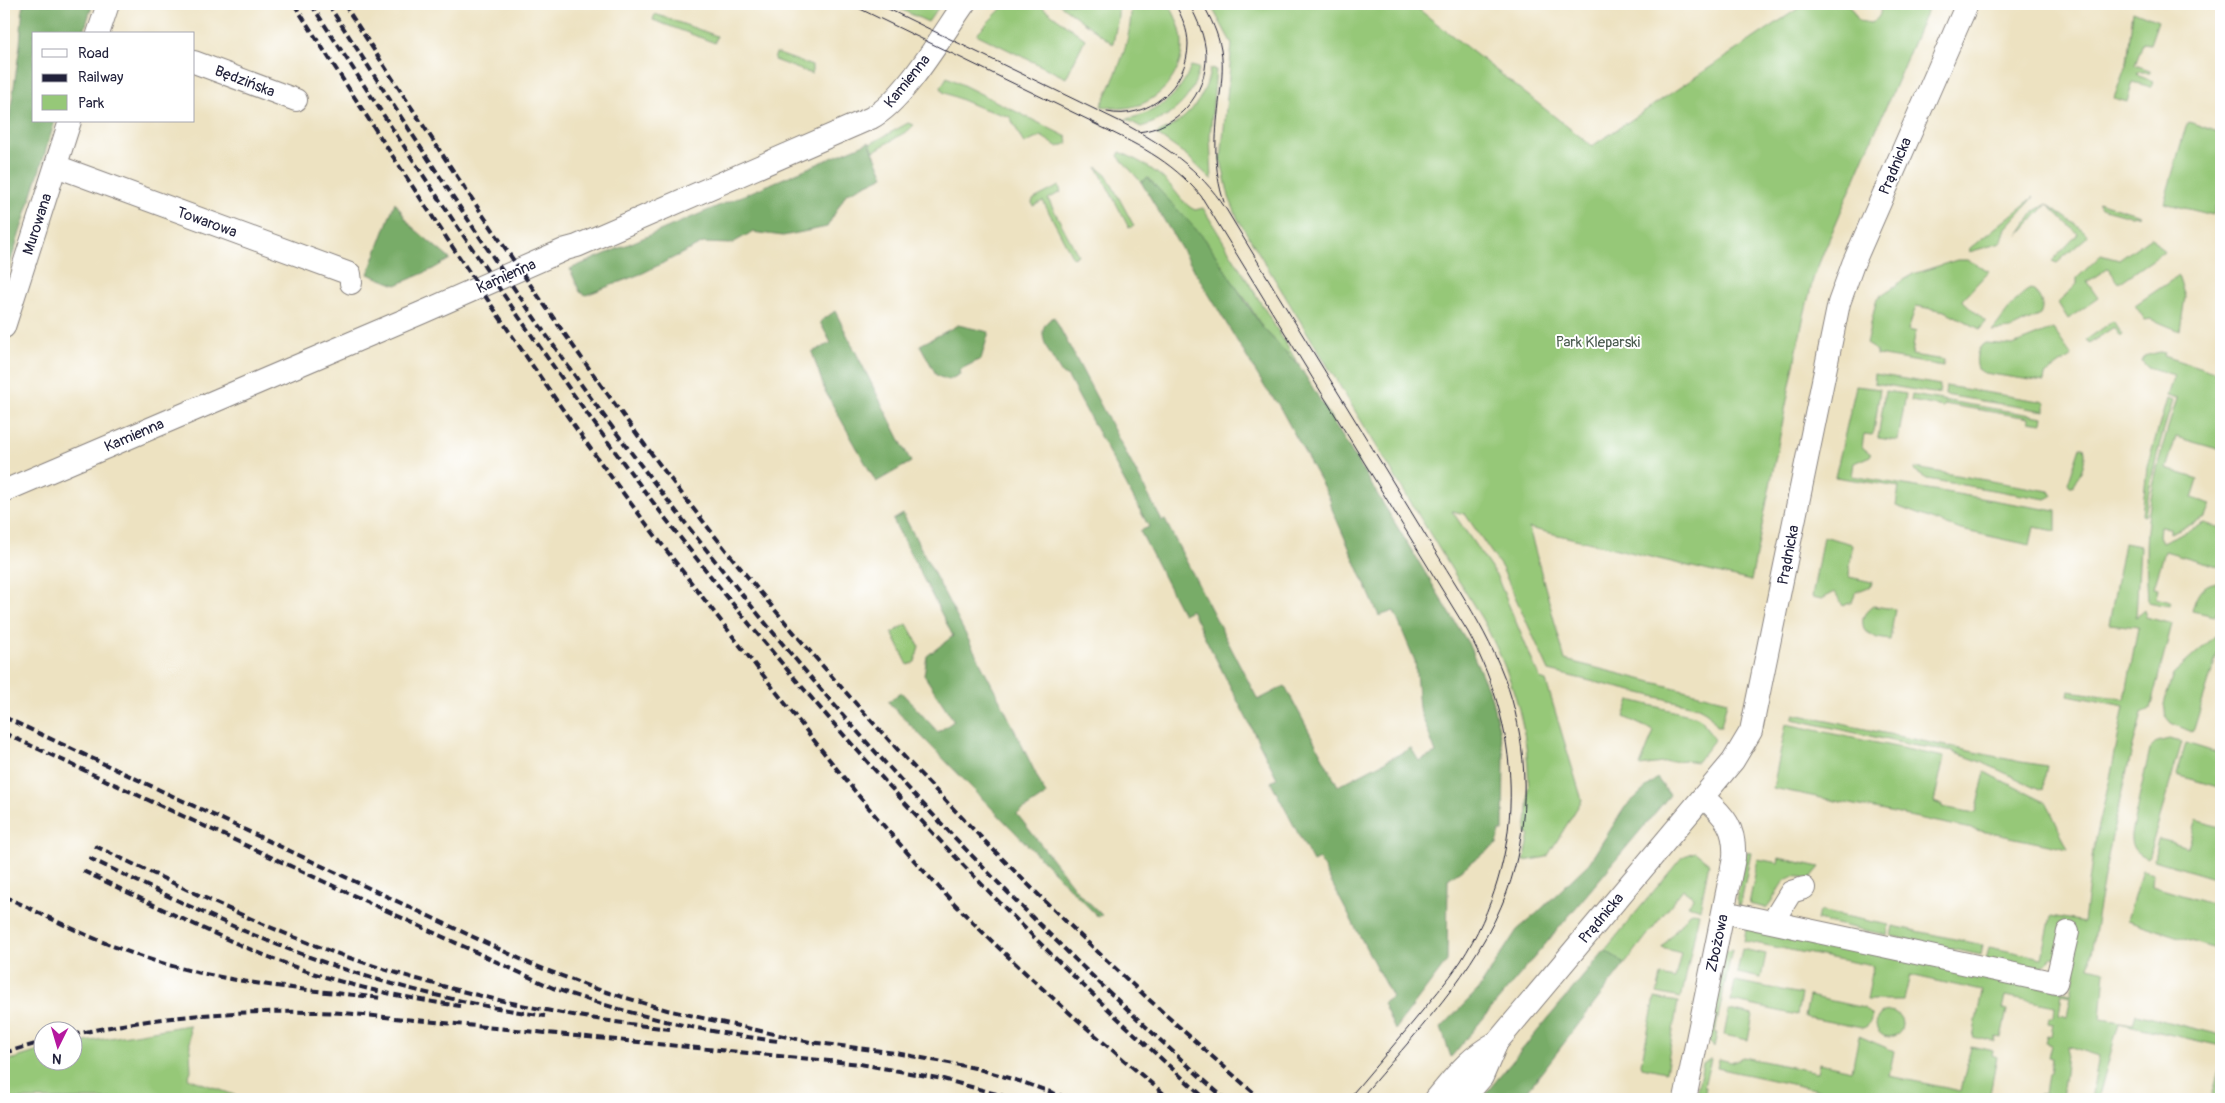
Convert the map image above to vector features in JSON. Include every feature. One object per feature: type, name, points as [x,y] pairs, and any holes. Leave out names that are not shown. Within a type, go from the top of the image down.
[{"type":"street","points":[[106,32],[108,4]]},
{"type":"street","name":"Kamienna","points":[[4,491],[871,118],[888,107],[898,96],[964,4]]},
{"type":"street","name":"Prądnicka","points":[[1463,1099],[1482,1077],[1497,1042],[1703,797],[1743,746],[1751,731],[1828,356],[1845,285],[1967,4]]},
{"type":"street","name":"Będzińska","points":[[195,62],[296,100]]},
{"type":"street","name":"Murowana","points":[[4,326],[70,122]]},
{"type":"street","name":"Towarowa","points":[[56,166],[350,274],[351,284]]},
{"type":"street","name":"Zbożowa","points":[[1685,1099],[1734,858],[1735,840],[1725,818],[1703,797]]},
{"type":"street","points":[[1772,922],[1786,896],[1794,890],[1804,888]]},
{"type":"street","points":[[1724,912],[2056,983],[2068,932]]},
{"type":"street","name":"Prądnicka","points":[[1436,1099],[1465,1064],[1477,1053],[1497,1042]]},
{"type":"green space","points":[[23,4],[84,4],[92,6],[84,32],[32,32],[32,122],[55,122],[4,283],[4,156],[20,45]]},
{"type":"green space","points":[[889,4],[941,4],[928,22]]},
{"type":"green space","points":[[1006,4],[1038,4],[1085,39],[1066,78],[976,34]]},
{"type":"green space","points":[[1059,4],[1118,4],[1118,17],[1113,44]]},
{"type":"green space","points":[[1131,4],[1169,4],[1182,39],[1178,67],[1173,78],[1157,95],[1147,102],[1124,108],[1101,106],[1118,69],[1126,44],[1131,18]]},
{"type":"green space","name":"Park Kleparski","points":[[1210,4],[1412,4],[1592,146],[1805,4],[1848,4],[1859,21],[1870,23],[1879,16],[1880,4],[1930,4],[1813,279],[1803,320],[1751,581],[1529,528],[1565,660],[1727,701],[1721,726],[1717,726],[1707,712],[1698,707],[1549,671],[1502,568],[1465,514],[1452,511],[1497,577],[1540,679],[1546,681],[1582,800],[1547,857],[1524,861],[1530,835],[1526,834],[1528,776],[1522,722],[1507,671],[1482,619],[1238,219],[1229,197],[1221,160],[1232,44]]},
{"type":"green space","points":[[2133,11],[2158,21],[2150,44],[2143,43],[2135,65],[2150,70],[2150,72],[2139,72],[2137,74],[2153,81],[2151,87],[2133,82],[2127,102],[2114,98],[2127,62]]},
{"type":"green space","points":[[655,14],[717,36],[715,43],[653,20]]},
{"type":"green space","points":[[776,53],[812,66],[812,74],[774,60]]},
{"type":"green space","points":[[1191,66],[1199,68],[1192,89],[1171,113],[1141,127],[1126,119],[1157,108],[1166,101],[1181,86]]},
{"type":"green space","points":[[1210,69],[1216,70],[1210,136],[1212,180],[1186,155],[1156,134],[1176,124],[1192,109],[1204,91]]},
{"type":"green space","points":[[947,77],[1067,137],[1068,143],[1058,147],[1041,136],[1024,144],[1010,117],[981,108],[943,92],[941,87]]},
{"type":"green space","points":[[2189,122],[2221,133],[2221,188],[2213,215],[2164,203],[2186,126]]},
{"type":"green space","points":[[908,123],[914,125],[874,151],[870,144]]},
{"type":"green space","points":[[869,142],[884,176],[846,194],[827,227],[783,236],[752,232],[731,244],[703,243],[643,273],[586,295],[580,292],[570,269]]},
{"type":"green space","points":[[1120,152],[1153,170],[1191,208],[1195,210],[1203,208],[1300,367],[1262,327],[1246,300],[1149,178],[1141,182],[1118,156]]},
{"type":"green space","points":[[1097,167],[1106,174],[1134,226],[1129,228]]},
{"type":"green space","points":[[1148,178],[1205,239],[1262,327],[1300,367],[1468,643],[1491,696],[1504,757],[1503,831],[1500,831],[1497,844],[1448,879],[1447,961],[1395,1030],[1383,1003],[1392,997],[1319,859],[1313,862],[1271,782],[1277,778],[1191,610],[1183,614],[1140,531],[1149,527],[1068,377],[1062,374],[1045,344],[1043,329],[1047,322],[1054,317],[1162,521],[1165,520],[1258,700],[1285,686],[1338,786],[1411,748],[1419,761],[1436,753],[1419,708],[1415,661],[1394,611],[1379,616],[1332,509],[1330,499],[1278,404],[1266,389],[1141,182]]},
{"type":"green space","points":[[1059,186],[1061,192],[1048,199],[1078,255],[1073,258],[1043,201],[1033,206],[1032,202],[1034,199]]},
{"type":"green space","points":[[2034,197],[2006,228],[2001,243],[1969,252],[1970,248]]},
{"type":"green space","points":[[395,202],[410,225],[450,259],[433,269],[396,285],[368,274]]},
{"type":"green space","points":[[2098,202],[2140,215],[2130,216],[2101,208]]},
{"type":"green space","points":[[2047,204],[2083,230],[2088,236],[2057,263],[2052,261],[2078,234]]},
{"type":"green space","points":[[2047,204],[2018,236],[2035,211]]},
{"type":"green space","points":[[2151,237],[2164,252],[2119,283],[2108,268],[2087,282],[2098,298],[2068,319],[2058,303],[2077,284],[2077,278],[2101,255],[2119,260]]},
{"type":"green space","points":[[1957,260],[1968,260],[1989,271],[1962,300],[1986,322],[1980,329],[1945,311],[1916,306],[1908,330],[1917,332],[1915,334],[1912,355],[1944,360],[1943,366],[1877,355],[1877,351],[1866,344],[1877,298],[1913,274]]},
{"type":"green space","points":[[2178,276],[2185,297],[2180,331],[2151,319],[2145,320],[2135,305]]},
{"type":"green space","points":[[2031,289],[2041,300],[2042,308],[2040,315],[2011,329],[1992,331],[2021,295]]},
{"type":"green space","points":[[835,311],[911,462],[876,482],[825,391],[812,352],[831,343],[820,322]]},
{"type":"green space","points":[[2113,321],[2123,335],[2121,337],[2114,327],[2089,344],[2086,340]]},
{"type":"green space","points":[[958,325],[989,332],[981,359],[959,370],[960,374],[949,380],[937,376],[920,345]]},
{"type":"green space","points":[[2053,329],[2072,356],[2045,375],[2044,382],[1984,373],[1978,369],[1977,355],[1985,343],[2013,345]]},
{"type":"green space","points":[[2160,352],[2165,353],[2164,356],[2221,374],[2221,450],[2176,437],[2166,469],[2198,479],[2192,498],[2211,504],[2206,518],[2170,533],[2170,528],[2160,527],[2159,536],[2162,542],[2205,523],[2221,528],[2221,567],[2165,551],[2154,587],[2158,588],[2156,598],[2171,602],[2169,606],[2148,602],[2146,566],[2147,530],[2151,496],[2162,447],[2177,399],[2167,396],[2174,375],[2147,367],[2142,361],[2144,356]]},
{"type":"green space","points":[[1875,374],[1940,385],[1939,394],[1874,383]]},
{"type":"green space","points":[[1856,386],[1880,389],[1874,432],[1872,435],[1864,434],[1862,447],[1871,454],[1854,463],[1852,476],[2056,511],[2056,531],[2034,527],[2030,545],[1961,530],[1896,506],[1899,487],[1835,477]]},
{"type":"green space","points":[[1946,386],[2045,402],[2045,411],[1945,395]]},
{"type":"green space","points":[[1885,391],[1906,394],[1898,441],[1878,438]]},
{"type":"green space","points":[[1912,395],[2043,417],[2042,423],[2029,421],[2029,418],[1944,404],[1943,407],[1911,401]]},
{"type":"green space","points":[[2167,399],[2173,401],[2156,458],[2145,516],[2142,515],[2147,467]]},
{"type":"green space","points":[[2080,447],[2084,447],[2084,462],[2076,482],[2073,486],[2070,486],[2068,483]]},
{"type":"green space","points":[[1915,468],[2049,491],[2052,496],[2046,499],[1927,479],[1914,471]]},
{"type":"green space","points":[[903,514],[1002,704],[1046,795],[1017,814],[1078,892],[1102,915],[1098,917],[888,702],[901,692],[938,732],[954,721],[924,675],[927,656],[953,636],[893,520]]},
{"type":"green space","points":[[1823,536],[1852,544],[1849,577],[1872,582],[1871,586],[1856,592],[1852,602],[1843,606],[1835,592],[1822,599],[1812,597]]},
{"type":"green space","points":[[2124,543],[2140,546],[2136,617],[2144,610],[2146,617],[2172,624],[2150,709],[2142,714],[2133,745],[2111,839],[2099,903],[2089,967],[2105,971],[2101,1019],[2133,1024],[2136,1014],[2221,1035],[2221,1046],[2119,1023],[2098,1099],[2091,1099],[2099,1056],[2068,1046],[2062,1099],[2038,1099],[2039,1094],[2045,1094],[2048,1074],[2050,1073],[2052,1058],[2048,1057],[2051,1044],[2045,1042],[2047,1035],[2051,1036],[2053,1024],[2048,1023],[2049,1017],[2054,1017],[2055,1006],[2006,996],[2003,1009],[2007,1010],[2001,1038],[1996,1037],[1995,1042],[1973,1037],[1982,991],[1910,975],[1904,1000],[1867,1000],[1873,966],[1744,941],[1747,923],[2071,993],[2075,972],[2071,962],[2052,957],[2043,966],[2037,968],[1986,961],[1989,947],[2042,958],[2051,916],[2084,922],[2093,851],[2111,774],[2124,706],[2068,695],[2069,691],[2125,699],[2138,627],[2109,624]],"holes":[[[2062,994],[2071,996],[2067,1017],[2059,1015]]]},
{"type":"green space","points":[[2221,582],[2221,606],[2215,616],[2192,611],[2201,590],[2209,584]]},
{"type":"green space","points":[[1873,606],[1895,609],[1890,640],[1877,638],[1865,631],[1863,617]]},
{"type":"green space","points":[[907,624],[919,646],[915,662],[908,665],[892,633]]},
{"type":"green space","points":[[2221,631],[2221,642],[2192,732],[2171,723],[2166,717],[2164,704],[2173,674]]},
{"type":"green space","points":[[1630,700],[1697,717],[1702,720],[1714,740],[1697,762],[1684,760],[1640,766],[1654,731],[1624,717]]},
{"type":"green space","points":[[1794,714],[2047,766],[2042,790],[1988,765],[1954,753],[1954,751],[1911,745],[1792,719]]},
{"type":"green space","points":[[1786,724],[1944,757],[1934,802],[1942,805],[1942,807],[1975,813],[1985,772],[2047,803],[2068,849],[1773,788]]},
{"type":"green space","points":[[2169,739],[2182,742],[2148,858],[2140,855],[2135,850],[2131,834],[2150,749],[2157,742]]},
{"type":"green space","points":[[2186,743],[2221,754],[2221,788],[2177,775]]},
{"type":"green space","points":[[1657,778],[1670,795],[1451,1057],[1441,1028],[1478,990],[1517,930],[1589,863],[1625,807]]},
{"type":"green space","points":[[2197,820],[2221,828],[2221,880],[2154,860],[2157,843],[2160,839],[2188,847]]},
{"type":"green space","points":[[1695,852],[1709,863],[1700,909],[1688,905],[1694,897],[1683,889],[1625,964],[1605,950],[1682,857]]},
{"type":"green space","points":[[1746,852],[1751,853],[1740,907],[1736,900]]},
{"type":"green space","points":[[1779,858],[1820,867],[1810,879],[1792,877],[1787,879],[1766,908],[1749,904],[1758,859],[1778,863]]},
{"type":"green space","points":[[2142,870],[2153,873],[2152,886],[2221,907],[2221,951],[2127,920]]},
{"type":"green space","points":[[1819,911],[1889,925],[1887,935],[1817,920]]},
{"type":"green space","points":[[1689,913],[1699,913],[1682,995],[1680,998],[1657,993],[1661,976],[1675,979],[1681,953],[1662,948]]},
{"type":"green space","points":[[1893,926],[1983,945],[1981,955],[1891,936]]},
{"type":"green space","points":[[1732,949],[1715,1033],[1717,1033],[1714,1048],[1708,1040],[1725,952]]},
{"type":"green space","points":[[1742,949],[1766,954],[1761,978],[1737,973]]},
{"type":"green space","points":[[1605,950],[1625,964],[1521,1099],[1481,1099]]},
{"type":"green space","points":[[1735,981],[1801,994],[1797,1015],[1731,1001]]},
{"type":"green space","points":[[1809,996],[1864,1008],[1871,1015],[1870,1022],[1862,1028],[1805,1017]]},
{"type":"green space","points":[[1655,998],[1678,1002],[1666,1072],[1642,1067],[1641,1064]]},
{"type":"green space","points":[[1729,1010],[1753,1015],[1748,1040],[1724,1035]]},
{"type":"green space","points":[[1889,1011],[1898,1015],[1902,1024],[1898,1033],[1889,1037],[1880,1033],[1876,1024],[1880,1015]]},
{"type":"green space","points":[[189,1025],[191,1071],[188,1078],[245,1099],[4,1099],[4,1062],[32,1053],[32,1070],[82,1070],[82,1043]]},
{"type":"green space","points":[[1859,1036],[1894,1051],[1889,1076],[1961,1091],[1971,1046],[1993,1051],[1992,1055],[1997,1057],[1989,1099],[1860,1099],[1717,1068],[1719,1059],[1731,1062],[1743,1057],[1817,1072],[1819,1063],[1852,1070]]},
{"type":"green space","points":[[1710,1059],[1704,1086],[1706,1087],[1704,1099],[1695,1099],[1703,1064]]},
{"type":"green space","points":[[2219,1070],[2221,1071],[2221,1099],[2211,1099]]},
{"type":"tram line","points":[[850,4],[1099,125]]},
{"type":"tram line","points":[[878,4],[1121,122],[1166,149],[1204,181],[1226,209],[1460,590],[1495,655],[1512,700],[1518,723],[1524,772],[1523,821],[1514,869],[1507,892],[1494,921],[1462,976],[1360,1099]]},
{"type":"tram line","points":[[1107,112],[1137,111],[1151,106],[1163,97],[1181,74],[1188,44],[1184,24],[1175,4]]},
{"type":"tram line","points":[[1138,132],[1165,124],[1177,116],[1187,107],[1201,83],[1205,70],[1205,48],[1200,29],[1189,4]]},
{"type":"tram line","points":[[1203,4],[1216,32],[1222,57],[1216,153],[1220,190],[1224,202]]},
{"type":"tram line","points":[[1093,123],[1165,162],[1201,196],[1468,632],[1487,672],[1500,714],[1508,756],[1510,798],[1507,840],[1498,881],[1482,922],[1461,961],[1450,976],[1348,1099]]},
{"type":"railway","points":[[294,4],[463,263],[568,417],[673,559],[841,774],[922,869],[976,926],[1057,1002],[1170,1099]]},
{"type":"railway","points":[[311,4],[430,185],[552,364],[637,481],[767,646],[906,804],[978,881],[1128,1028],[1206,1099]]},
{"type":"railway","points":[[328,4],[405,124],[564,361],[649,476],[758,614],[871,747],[999,884],[1133,1015],[1225,1099]]},
{"type":"railway","points":[[344,4],[476,205],[613,402],[710,530],[773,607],[903,756],[972,828],[1113,966],[1261,1099]]},
{"type":"railway","points":[[4,717],[531,964],[593,988],[667,1010],[810,1042],[896,1053],[975,1068],[1070,1099]]},
{"type":"railway","points":[[4,733],[553,988],[664,1021],[721,1033],[778,1041]]},
{"type":"railway","points":[[95,846],[285,933],[389,971],[508,1002],[589,1018],[670,1029]]},
{"type":"railway","points":[[89,858],[224,922],[336,966],[395,985],[424,992],[485,1006],[545,1016]]},
{"type":"railway","points":[[83,871],[222,937],[292,966],[363,988],[460,1006]]},
{"type":"railway","points":[[4,896],[103,942],[165,964],[218,977],[382,998]]},
{"type":"railway","points":[[82,1033],[140,1022],[208,1015],[276,1012],[344,1013],[860,1064],[943,1079],[1014,1099]]},
{"type":"railway","points":[[4,1053],[32,1045]]}]
